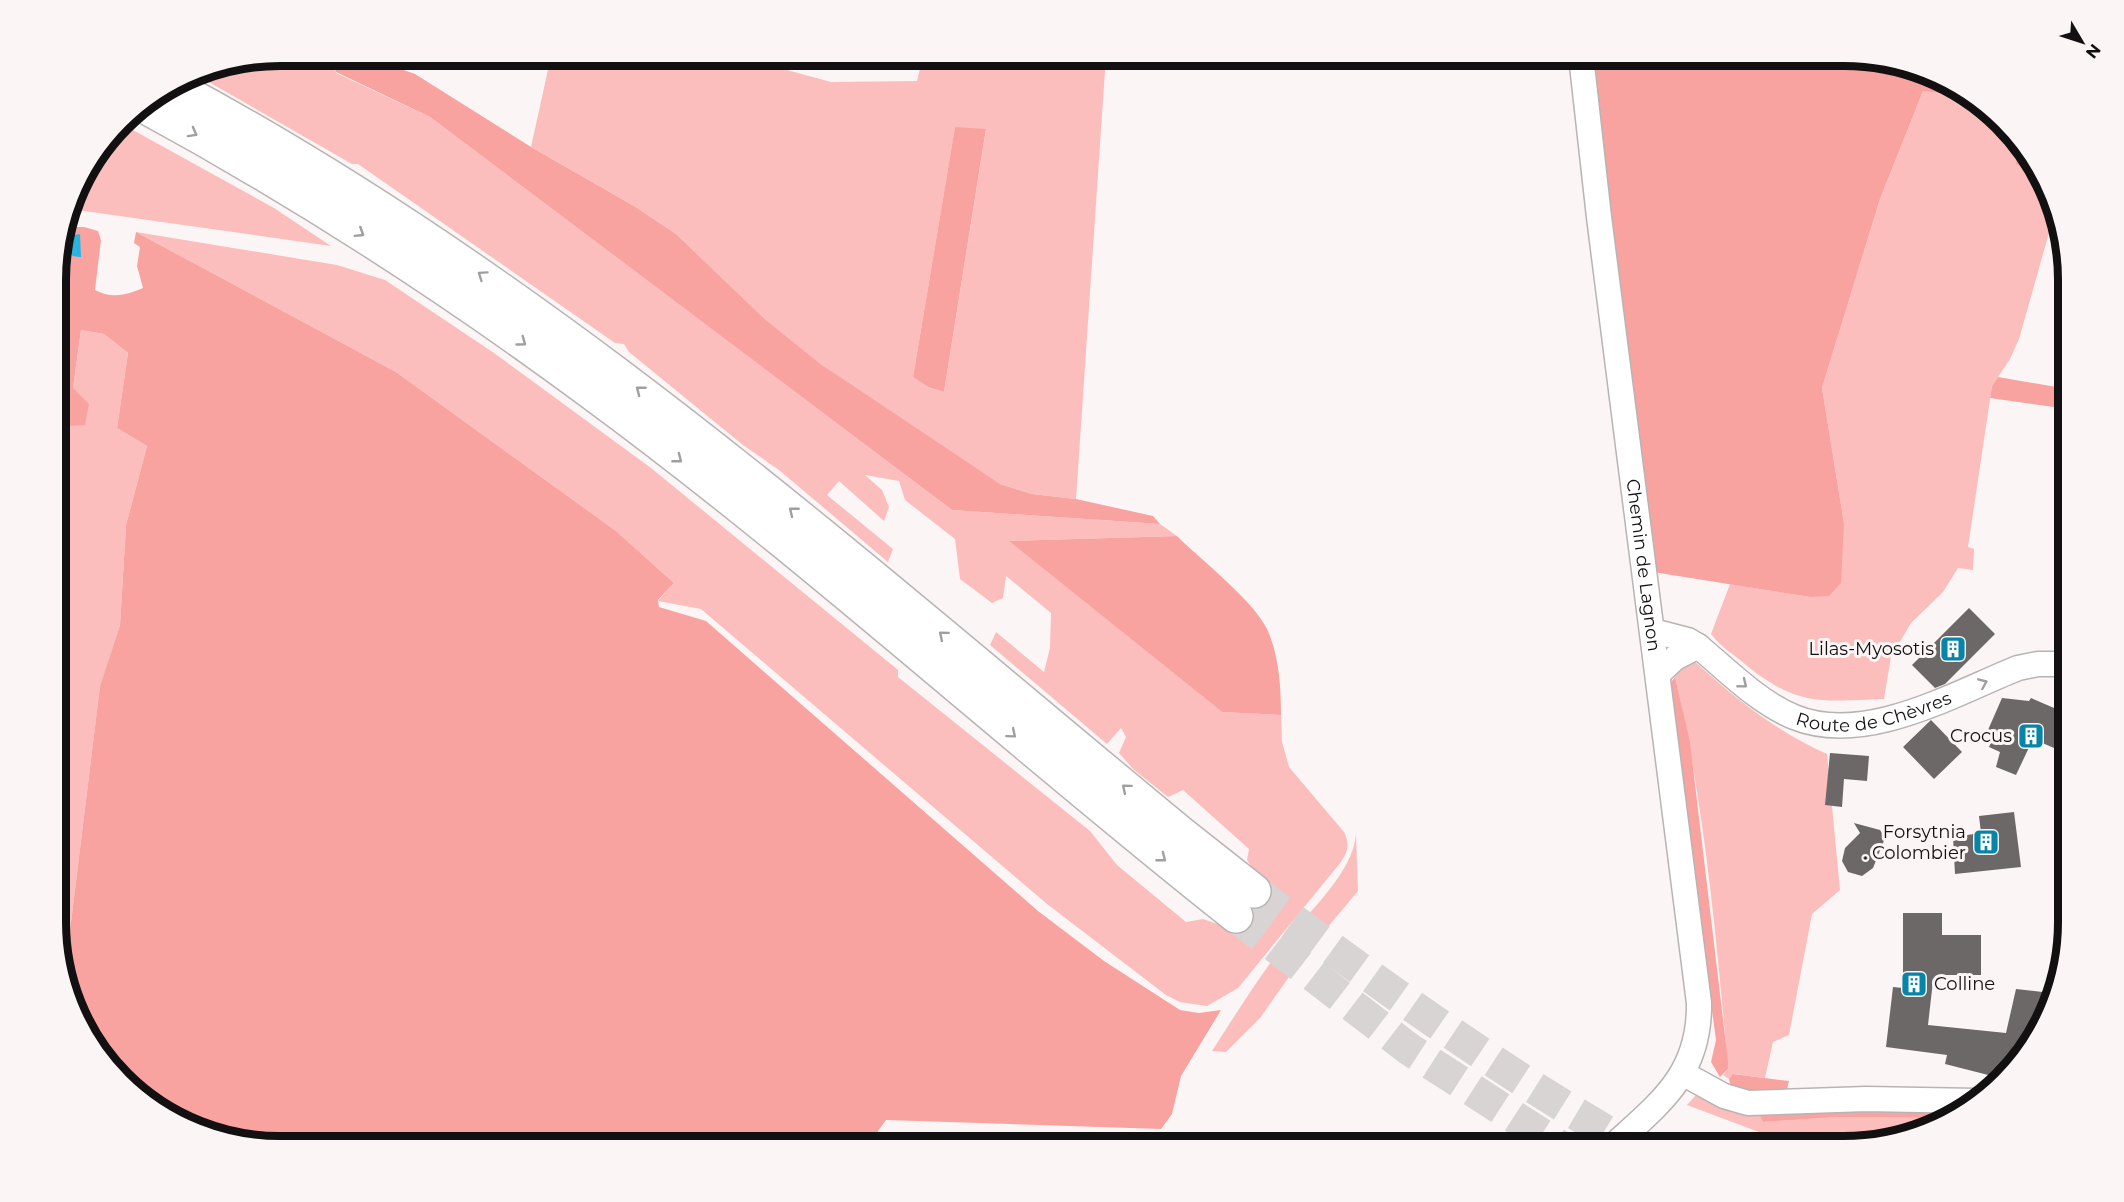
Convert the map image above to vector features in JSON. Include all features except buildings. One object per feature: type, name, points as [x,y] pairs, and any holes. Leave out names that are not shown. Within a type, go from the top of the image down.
[{"type":"highway","points":[[150,110],[254,168],[434,280],[594,394],[742,509],[1147,846],[1245,903],[1128,790],[742,469],[610,367],[436,243],[282,148],[181,90]]},
{"type":"street","name":"Chemin de Lagnon","points":[[1582,66],[1599,217],[1659,673],[1699,1003],[1698,1033],[1684,1074]]},
{"type":"street","name":"Route de Chèvres","points":[[1653,632],[1688,640],[1777,708],[1813,723],[1830,724],[1898,717],[2018,668],[2038,664],[2058,664]]},
{"type":"street","points":[[1659,673],[1675,658],[1698,646]]},
{"type":"street","points":[[1624,1136],[1664,1100],[1684,1074],[1724,1096],[1749,1103],[1866,1100],[1962,1101]]},
{"type":"shaded area","points":[[266,66],[335,66],[336,73],[430,117],[952,510],[1160,524],[1177,536],[1010,541],[1222,712],[1281,715],[1282,742],[1289,767],[1344,832],[1347,847],[1341,862],[1238,988],[1207,1006],[1180,1002],[1166,995],[1047,904],[701,609],[658,601],[674,583],[616,531],[396,372],[136,232],[337,265],[385,280],[494,353],[651,468],[898,670],[898,677],[1090,831],[1117,865],[1186,922],[1203,919],[1223,926],[1254,871],[1247,860],[1249,849],[1183,790],[1168,797],[1133,769],[1119,753],[1126,737],[1121,728],[1107,744],[990,645],[996,632],[1044,672],[1050,648],[1051,613],[1006,576],[1003,598],[992,603],[960,579],[955,539],[905,500],[899,481],[865,475],[882,490],[889,507],[884,521],[839,481],[827,495],[893,549],[888,562],[779,470],[743,445],[629,352],[624,344],[615,343],[358,164],[352,164],[204,80],[238,70]]},
{"type":"shaded area","points":[[335,66],[392,66],[415,74],[531,147],[634,206],[676,234],[767,321],[822,365],[1000,484],[1032,494],[1076,499],[1153,516],[1160,524],[952,510],[430,117],[336,72]]},
{"type":"shaded area","points":[[549,66],[772,66],[831,82],[917,81],[921,66],[1105,66],[1076,499],[1032,494],[1000,484],[893,415],[822,365],[769,323],[676,234],[634,206],[531,147]],"holes":[[[955,128],[986,130],[944,392],[928,387],[913,377]]]},
{"type":"shaded area","points":[[1590,66],[1858,66],[1913,77],[1950,95],[1923,91],[1880,199],[1822,388],[1844,523],[1841,583],[1829,596],[1810,597],[1653,572]]},
{"type":"shaded area","points":[[1923,91],[1950,95],[1985,119],[2014,150],[2017,154],[2017,164],[2027,169],[2036,185],[2051,225],[2019,339],[2010,359],[1992,386],[1968,547],[1974,549],[1973,570],[1958,568],[1943,592],[1911,623],[1891,657],[1884,699],[1826,700],[1796,695],[1764,679],[1711,634],[1730,584],[1810,597],[1844,523],[1822,388],[1880,199]]},
{"type":"shaded area","points":[[955,127],[986,129],[944,392],[928,387],[913,377]]},
{"type":"shaded area","points":[[130,128],[274,208],[331,246],[77,210],[102,161]]},
{"type":"shaded area","points":[[2016,153],[2027,169],[2026,169],[2016,164]]},
{"type":"shaded area","points":[[73,227],[98,231],[101,240],[95,290],[101,293],[119,295],[143,288],[137,266],[140,247],[134,243],[136,232],[396,372],[616,531],[674,583],[658,600],[659,607],[706,621],[1038,911],[1104,961],[1180,1010],[1199,1013],[1221,1010],[1181,1076],[1172,1114],[1161,1129],[886,1120],[878,1131],[880,1136],[266,1136],[211,1125],[161,1100],[119,1063],[102,1041],[77,991],[68,948],[100,686],[120,625],[126,525],[147,446],[117,428],[128,353],[104,334],[81,330],[73,388],[89,404],[85,425],[66,426],[66,266]]},
{"type":"shaded area","points":[[81,330],[104,334],[128,353],[117,428],[147,446],[126,525],[120,625],[100,687],[68,949],[66,426],[85,424],[73,388]]},
{"type":"shaded area","points":[[1998,377],[2058,387],[2058,408],[1990,398],[1992,386]]},
{"type":"shaded area","points":[[66,493],[68,540],[66,592]]},
{"type":"shaded area","points":[[1177,536],[1239,593],[1267,629],[1278,671],[1281,715],[1222,712],[1009,541]]},
{"type":"shaded area","points":[[1693,660],[1756,713],[1790,735],[1827,754],[1840,890],[1812,914],[1789,1035],[1773,1042],[1765,1078],[1734,1074],[1729,1079],[1723,1075],[1728,1069],[1702,822],[1674,669]]},
{"type":"shaded area","points":[[1675,677],[1690,742],[1728,1061],[1728,1069],[1720,1077],[1711,1062],[1716,1040],[1668,686]]},
{"type":"shaded area","points":[[1356,834],[1358,891],[1306,953],[1260,1018],[1226,1052],[1212,1051],[1274,957],[1338,878],[1347,864]]},
{"type":"shaded area","points":[[1733,1074],[1789,1081],[1786,1094],[1731,1089],[1729,1079]]},
{"type":"shaded area","points":[[1696,1095],[1758,1113],[1763,1122],[1838,1117],[1930,1118],[1899,1129],[1858,1136],[1770,1136],[1687,1105]]},
{"type":"shaded area","points":[[1842,1107],[1948,1109],[1930,1118],[1838,1117],[1763,1122],[1758,1113]]},
{"type":"water","points":[[80,234],[81,257],[68,253],[71,236]]},
{"type":"tunnel","points":[[1254,891],[1346,959],[1485,1056],[1614,1136]]},
{"type":"tunnel","points":[[1236,916],[1409,1049],[1544,1136]]},
{"type":"place","name":"Lilas-Myosotis","points":[[1953,649]]},
{"type":"place","name":"Crocus","points":[[2031,736]]},
{"type":"place","name":"Forsytnia . Colombier","points":[[1986,842]]},
{"type":"place","name":"Colline","points":[[1914,984]]}]
